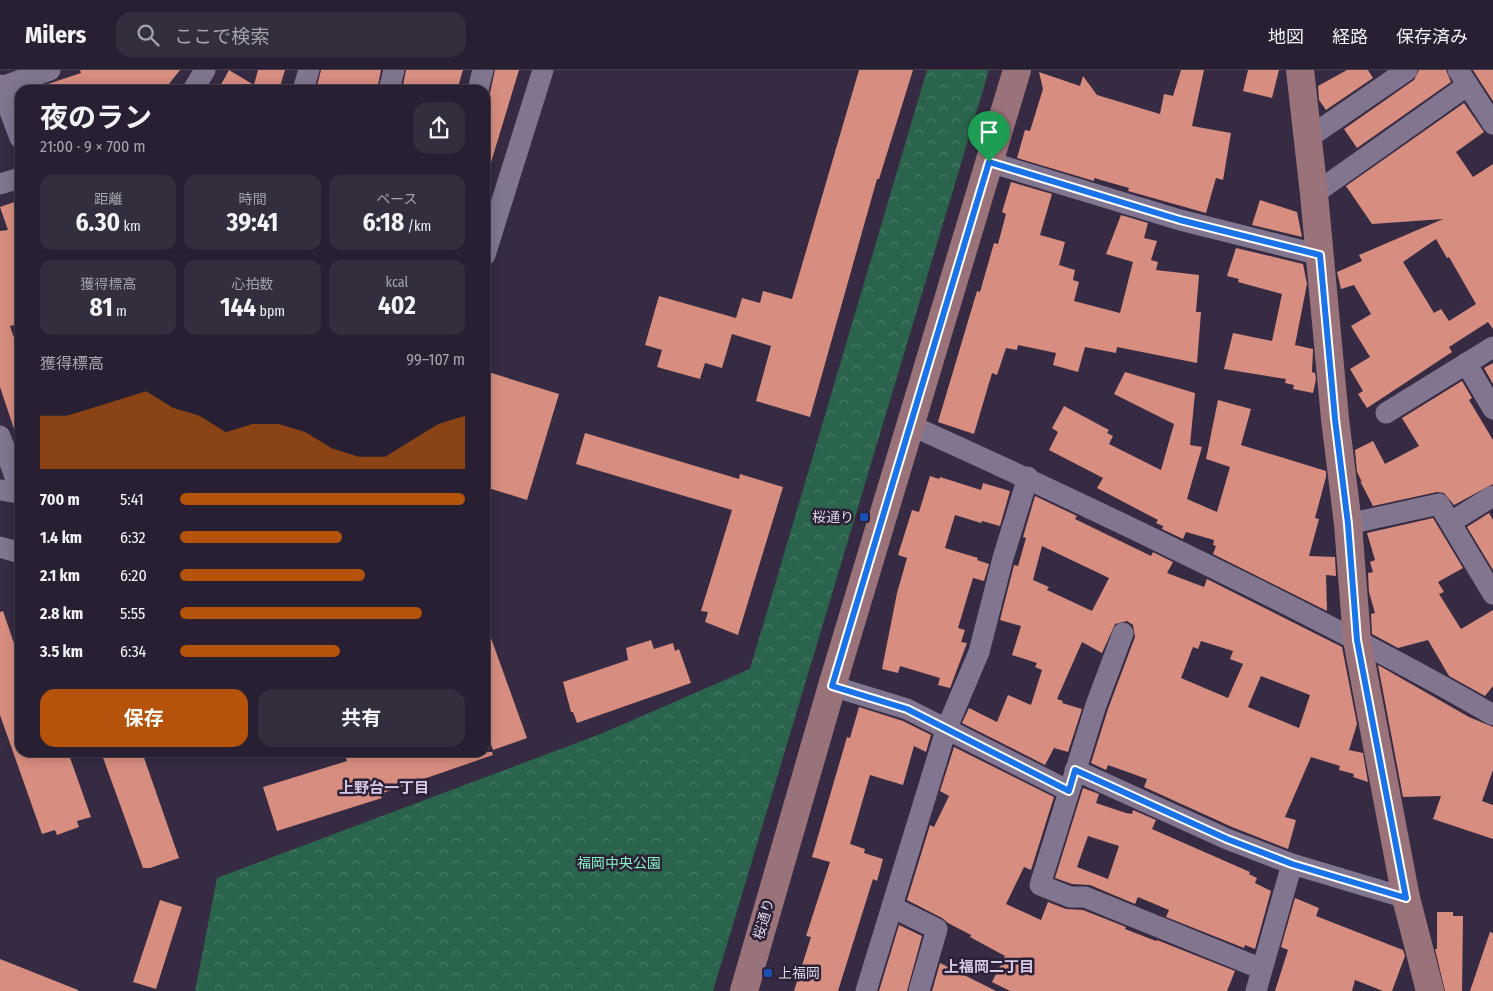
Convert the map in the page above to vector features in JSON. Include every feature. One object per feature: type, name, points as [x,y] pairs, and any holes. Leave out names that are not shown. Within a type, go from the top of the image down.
[{"type":"street","points":[[15,125],[0,86],[50,70]]},
{"type":"street","points":[[196,85],[205,70]]},
{"type":"street","points":[[304,85],[309,70]]},
{"type":"street","points":[[390,85],[394,70]]},
{"type":"street","points":[[480,85],[484,70]]},
{"type":"street","points":[[490,239],[542,70]]},
{"type":"street","name":"桜通り","points":[[744,991],[832,686],[1017,70]]},
{"type":"street","points":[[1300,70],[1314,194],[1335,419],[1348,524],[1357,640],[1406,898],[1430,991]]},
{"type":"street","points":[[1308,138],[1407,70]]},
{"type":"street","points":[[1314,194],[1463,78],[1493,124]]},
{"type":"street","points":[[989,162],[1180,220],[1320,255]]},
{"type":"street","points":[[0,184],[15,180]]},
{"type":"street","points":[[1386,413],[1493,347]]},
{"type":"street","points":[[1466,363],[1493,409]]},
{"type":"street","points":[[910,425],[1028,477],[1357,640],[1493,715]]},
{"type":"street","points":[[0,436],[15,477]]},
{"type":"street","points":[[866,991],[946,730],[979,652],[1003,558],[1028,477]]},
{"type":"street","points":[[0,490],[15,491]]},
{"type":"street","points":[[1451,522],[1493,496]]},
{"type":"street","points":[[1348,524],[1440,504],[1490,581]]},
{"type":"street","points":[[0,547],[15,552]]},
{"type":"street","points":[[1123,633],[1104,681],[1040,885],[1070,897],[1085,897],[1262,969]]},
{"type":"street","points":[[832,686],[907,709],[1069,791]]},
{"type":"street","points":[[1075,770],[1227,839],[1292,864],[1406,898]]},
{"type":"street","points":[[1256,991],[1292,864]]},
{"type":"street","points":[[892,907],[937,929],[919,991]]},
{"type":"green space","name":"福岡中央公園","points":[[927,70],[989,70],[713,991],[195,991],[217,878],[603,733],[750,669]]},
{"type":"building","points":[[80,70],[180,70],[168,85],[45,85],[81,73]]},
{"type":"building","points":[[229,70],[254,85],[221,85]]},
{"type":"building","points":[[258,70],[285,70],[280,85],[254,85]]},
{"type":"building","points":[[321,70],[381,70],[378,85],[317,85]]},
{"type":"building","points":[[406,70],[463,70],[458,85],[403,85]]},
{"type":"building","points":[[495,70],[519,70],[490,166],[490,93]]},
{"type":"building","points":[[859,70],[913,70],[879,179],[877,179],[810,417],[756,401],[771,346],[732,334],[722,368],[705,363],[700,379],[657,367],[662,350],[645,345],[659,296],[736,318],[742,298],[760,303],[763,291],[792,299]]},
{"type":"building","points":[[1181,70],[1204,70],[1192,126],[1231,133],[1223,180],[1216,178],[1206,213],[1128,191],[1129,188],[1094,178],[1094,181],[1017,158],[1025,130],[1030,131],[1043,89],[1039,72],[1080,86],[1083,76],[1097,95],[1160,114],[1164,94],[1173,96]]},
{"type":"building","points":[[1248,70],[1279,70],[1272,98],[1243,91]]},
{"type":"building","points":[[1347,70],[1368,70],[1373,78],[1326,110],[1319,100],[1318,86]]},
{"type":"building","points":[[1419,70],[1446,70],[1451,82],[1357,148],[1344,129],[1414,80]]},
{"type":"building","points":[[1473,70],[1493,70],[1493,101],[1478,78]]},
{"type":"building","points":[[1464,103],[1484,132],[1456,152],[1473,177],[1493,164],[1493,329],[1488,322],[1449,347],[1452,352],[1367,408],[1358,394],[1363,391],[1350,369],[1370,357],[1351,326],[1371,314],[1354,285],[1341,289],[1337,272],[1362,261],[1359,255],[1443,219],[1372,224],[1346,186]],"holes":[[[1436,239],[1447,258],[1449,257],[1476,304],[1449,321],[1441,309],[1434,313],[1403,262]]]},
{"type":"building","points":[[1011,182],[1052,194],[1040,235],[1065,242],[1059,265],[1075,270],[1073,280],[1079,282],[1074,301],[1120,313],[1133,262],[1106,254],[1121,215],[1148,223],[1144,238],[1157,241],[1151,260],[1158,262],[1156,270],[1199,275],[1196,312],[1201,312],[1197,363],[1117,347],[1116,353],[1085,347],[1078,372],[1053,365],[1056,353],[1018,345],[1017,350],[1006,348],[997,375],[992,373],[974,434],[938,422],[977,291],[980,292],[994,243],[998,244],[1006,214],[1002,212]]},
{"type":"building","points":[[1260,200],[1297,212],[1302,237],[1252,225]]},
{"type":"building","points":[[15,202],[15,325],[10,326],[15,340],[15,432],[0,387],[0,231],[8,230],[0,207]]},
{"type":"building","points":[[1236,248],[1303,264],[1307,284],[1295,345],[1313,349],[1312,372],[1315,373],[1316,379],[1313,393],[1293,389],[1294,385],[1285,383],[1286,379],[1224,369],[1233,333],[1272,341],[1282,294],[1238,282],[1239,279],[1227,276]]},
{"type":"building","points":[[1493,363],[1493,384],[1484,368]]},
{"type":"building","points":[[1125,372],[1195,393],[1190,445],[1202,447],[1187,499],[1217,512],[1230,467],[1206,459],[1218,400],[1251,409],[1241,445],[1326,471],[1315,518],[1319,519],[1309,556],[1335,557],[1336,576],[1326,575],[1327,611],[1213,554],[1216,546],[1213,545],[1214,540],[1186,532],[1183,539],[1162,529],[1163,526],[1156,523],[1158,520],[1097,488],[1103,478],[1049,450],[1058,432],[1052,428],[1064,406],[1109,430],[1107,433],[1113,436],[1109,444],[1161,470],[1174,424],[1114,394]]},
{"type":"building","points":[[490,373],[559,394],[527,500],[490,489]]},
{"type":"building","points":[[1462,381],[1472,398],[1469,400],[1493,440],[1493,484],[1454,505],[1444,493],[1437,492],[1373,506],[1357,472],[1355,450],[1373,441],[1385,464],[1419,446],[1402,418]]},
{"type":"building","points":[[585,433],[739,479],[740,474],[783,487],[738,635],[705,622],[708,612],[701,611],[732,510],[576,464]]},
{"type":"building","points":[[930,476],[939,479],[940,477],[981,490],[983,483],[1010,491],[1000,526],[982,521],[981,523],[955,515],[945,548],[978,558],[977,560],[989,564],[984,581],[973,578],[958,628],[965,630],[961,642],[967,643],[950,688],[938,685],[940,678],[900,666],[898,673],[882,669],[897,593],[907,558],[898,555],[912,510],[919,512]]},
{"type":"building","points":[[1035,496],[1077,516],[1075,519],[1151,556],[1153,552],[1173,562],[1167,573],[1204,587],[1207,579],[1342,647],[1357,724],[1349,750],[1363,753],[1368,782],[1353,777],[1354,774],[1339,770],[1340,766],[1311,757],[1285,817],[1296,820],[1288,849],[1232,827],[1144,787],[1147,779],[1108,765],[1106,770],[1091,763],[1108,709],[1135,637],[1133,625],[1127,621],[1115,624],[1102,653],[1082,642],[1057,699],[1063,701],[1062,703],[1082,709],[1068,752],[1054,748],[1045,765],[962,723],[969,708],[997,722],[1008,695],[1031,705],[1042,670],[1035,667],[1037,663],[1012,655],[1021,626],[1000,620],[1014,565],[1018,566],[1026,538],[1023,537]],"holes":[[[1042,546],[1109,578],[1092,611],[1047,590],[1049,587],[1033,580]],[[1201,641],[1233,651],[1230,659],[1243,664],[1228,698],[1181,678],[1193,647],[1198,649]],[[1261,676],[1310,695],[1299,728],[1248,707]]]},
{"type":"building","points":[[1489,513],[1493,520],[1493,570],[1467,527]]},
{"type":"building","points":[[1433,518],[1463,568],[1438,582],[1444,592],[1439,594],[1461,629],[1493,610],[1493,686],[1485,696],[1449,676],[1428,640],[1398,648],[1372,634],[1371,614],[1375,613],[1369,592],[1368,573],[1373,572],[1370,562],[1375,560],[1367,533]]},
{"type":"building","points":[[3,611],[15,646],[15,757],[70,757],[91,817],[77,821],[79,827],[57,835],[55,830],[42,834],[0,715],[0,612]]},
{"type":"building","points":[[490,635],[527,738],[493,750],[490,742]]},
{"type":"building","points":[[651,640],[654,649],[673,643],[675,651],[679,649],[691,683],[577,723],[573,712],[571,712],[563,682],[628,660],[626,648]]},
{"type":"building","points":[[1378,665],[1469,717],[1493,727],[1493,770],[1482,801],[1493,805],[1493,839],[1433,819],[1441,796],[1403,797]]},
{"type":"building","points":[[859,707],[903,721],[931,735],[926,752],[914,746],[903,785],[870,775],[850,844],[865,849],[864,853],[883,859],[877,881],[873,879],[838,991],[794,991],[811,937],[806,936],[830,862],[812,857],[847,737],[850,738]]},
{"type":"building","points":[[954,747],[1054,797],[1031,870],[1024,867],[1006,904],[1041,920],[1048,902],[1066,909],[1083,910],[1126,927],[1125,929],[1235,971],[1227,991],[1010,991],[992,982],[1005,956],[970,937],[971,935],[942,918],[907,900],[930,825],[934,827],[949,796],[940,791]]},
{"type":"building","points":[[103,757],[144,757],[179,858],[150,868],[143,868]]},
{"type":"building","points":[[345,757],[487,757],[380,794],[382,798],[277,831],[263,787],[347,761]]},
{"type":"building","points":[[1083,788],[1099,794],[1096,803],[1126,813],[1132,814],[1133,810],[1156,820],[1152,829],[1250,872],[1249,874],[1257,878],[1255,883],[1271,891],[1255,949],[1245,945],[1244,948],[1166,917],[1169,910],[1138,897],[1135,904],[1090,885],[1072,884],[1055,878]],"holes":[[[1088,836],[1119,846],[1108,879],[1077,867]]]},
{"type":"building","points":[[1295,898],[1319,908],[1316,916],[1403,950],[1405,956],[1392,991],[1383,991],[1355,980],[1352,991],[1275,991],[1288,950],[1281,947]]},
{"type":"building","points":[[160,900],[182,907],[156,989],[133,982]]},
{"type":"building","points":[[1437,912],[1453,912],[1453,916],[1463,916],[1462,991],[1445,991],[1435,949],[1437,949]]},
{"type":"building","points":[[899,925],[922,936],[907,991],[879,991]]},
{"type":"building","points":[[1490,932],[1493,933],[1493,991],[1470,991]]},
{"type":"building","points":[[0,959],[78,990],[78,991],[0,991]]},
{"type":"building","points":[[940,963],[996,991],[932,991]]},
{"type":"place","name":"桜通り","points":[[864,517]]},
{"type":"place","name":"上福岡","points":[[768,973]]},
{"type":"district","name":"上野台一丁目","points":[[384,788]]},
{"type":"district","name":"上福岡二丁目","points":[[989,967]]},
{"type":"route","points":[[989,162],[1180,220],[1320,255],[1335,419],[1348,524],[1357,640],[1406,898],[1292,864],[1227,839],[1075,770],[1069,791],[907,709],[832,686],[989,162]]}]
